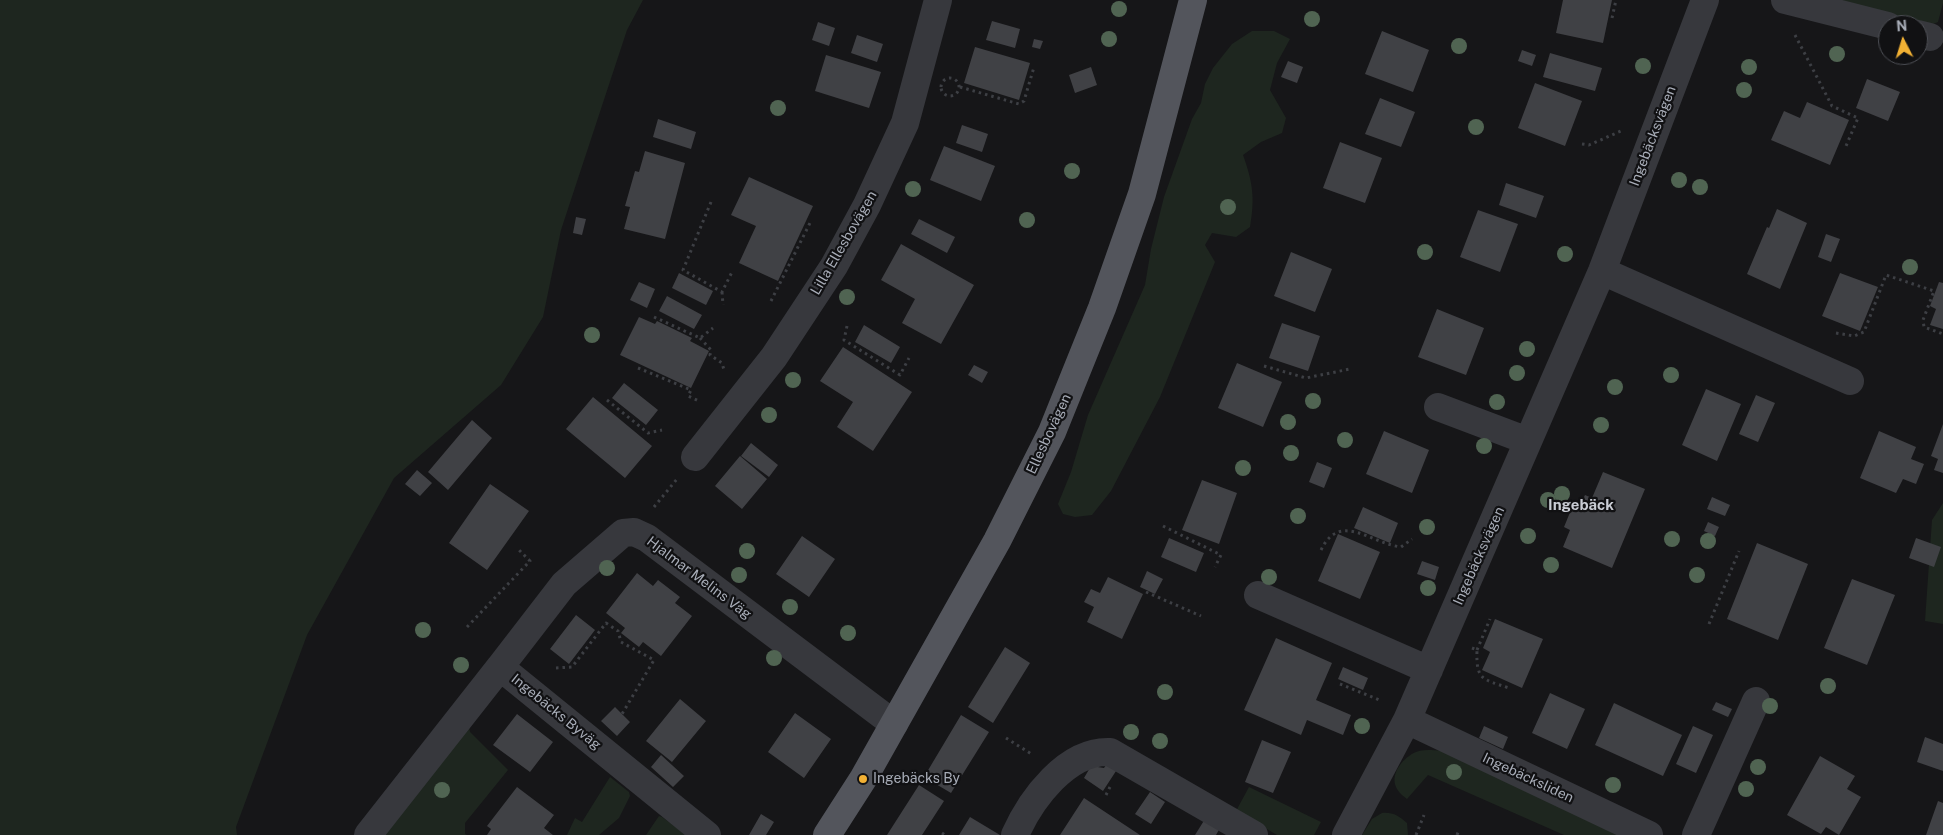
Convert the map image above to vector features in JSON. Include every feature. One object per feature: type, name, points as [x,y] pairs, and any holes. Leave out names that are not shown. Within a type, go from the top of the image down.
[{"type":"main road","name":"Ellesbovägen","points":[[827,835],[863,778],[997,541],[1052,432],[1102,308],[1142,194],[1193,0]]},
{"type":"street","name":"Lilla Ellesbovägen","points":[[695,458],[774,357],[834,266],[867,205],[905,123],[938,0]]},
{"type":"street","name":"Ingebäcksvägen","points":[[1346,835],[1409,716],[1602,271],[1705,0]]},
{"type":"street","points":[[1785,0],[1878,23]]},
{"type":"street","points":[[1602,271],[1850,381]]},
{"type":"street","points":[[1438,407],[1528,441]]},
{"type":"street","name":"Hjalmar Melins Väg","points":[[500,667],[564,584],[623,533],[634,532],[648,538],[894,724]]},
{"type":"street","points":[[1258,595],[1429,670]]},
{"type":"street","name":"Ingebäcks Byväg","points":[[368,835],[500,667],[707,835]]},
{"type":"street","points":[[1696,835],[1756,702]]},
{"type":"street","name":"Ingebäcksliden","points":[[1409,716],[1649,835]]},
{"type":"street","points":[[1015,835],[1020,824],[1054,776],[1067,766],[1098,751],[1110,752],[1254,835]]},
{"type":"path","points":[[1612,18],[1616,0]]},
{"type":"path","points":[[1794,34],[1832,106],[1858,118],[1846,146]]},
{"type":"path","points":[[960,87],[959,92],[955,96],[950,97],[944,95],[941,88],[944,81],[951,78],[958,82],[960,87],[1018,104],[1024,101],[1034,67]]},
{"type":"path","points":[[1582,144],[1589,145],[1623,130]]},
{"type":"path","points":[[712,202],[683,270],[722,292]]},
{"type":"path","points":[[770,302],[810,223]]},
{"type":"path","points":[[723,305],[722,292],[732,272]]},
{"type":"path","points":[[1836,333],[1854,336],[1864,332],[1886,275],[1934,291],[1923,320],[1924,327],[1943,334]]},
{"type":"path","points":[[654,317],[700,338],[711,350],[710,355],[722,363],[724,370],[720,377]]},
{"type":"path","points":[[847,326],[844,340],[900,375],[909,358]]},
{"type":"path","points":[[700,338],[713,328]]},
{"type":"path","points":[[1264,366],[1306,378],[1350,369]]},
{"type":"path","points":[[638,368],[691,390],[688,396],[699,402],[702,396]]},
{"type":"path","points":[[607,400],[648,433],[662,430]]},
{"type":"path","points":[[652,508],[695,458]]},
{"type":"path","points":[[1163,526],[1221,555],[1215,567]]},
{"type":"path","points":[[1321,550],[1326,538],[1337,531],[1349,530],[1391,546],[1401,547],[1412,540]]},
{"type":"path","points":[[468,626],[530,561],[517,548]]},
{"type":"path","points":[[1709,624],[1739,551]]},
{"type":"path","points":[[1146,592],[1200,616]]},
{"type":"path","points":[[1490,619],[1477,650],[1479,674],[1488,681],[1509,688]]},
{"type":"path","points":[[556,668],[572,668],[606,623],[618,631],[621,642],[654,660],[622,714]]},
{"type":"path","points":[[1443,638],[1477,650]]},
{"type":"path","points":[[1340,684],[1409,716]]},
{"type":"path","points":[[1416,835],[1424,815]]},
{"type":"path","points":[[1457,835],[1459,830]]},
{"type":"shaded area","points":[[0,0],[643,0],[627,30],[561,230],[543,317],[501,385],[394,478],[307,635],[236,827],[237,835],[0,835]]},
{"type":"shaded area","points":[[1808,0],[1943,0],[1938,22],[1928,25],[1928,15],[1878,15],[1878,19]]},
{"type":"shaded area","points":[[1252,31],[1274,31],[1290,39],[1277,63],[1270,90],[1286,118],[1282,133],[1261,142],[1243,155],[1252,191],[1250,227],[1236,237],[1212,233],[1205,245],[1215,262],[1160,397],[1111,491],[1092,515],[1075,517],[1063,514],[1058,504],[1071,472],[1088,415],[1145,285],[1151,249],[1164,197],[1192,119],[1201,103],[1205,84],[1213,68],[1232,44]]},
{"type":"shaded area","points":[[1943,503],[1943,624],[1925,621],[1932,520]]},
{"type":"shaded area","points":[[469,727],[470,732],[508,770],[465,823],[465,834],[467,835],[381,835]]},
{"type":"shaded area","points":[[1432,750],[1444,751],[1625,835],[1564,835],[1428,775],[1407,799],[1396,787],[1395,776],[1399,766],[1411,754]]},
{"type":"shaded area","points":[[610,777],[629,792],[630,796],[619,818],[599,835],[567,835],[575,818],[582,822]]},
{"type":"shaded area","points":[[1249,787],[1321,822],[1314,835],[1277,835],[1236,811]]},
{"type":"shaded area","points":[[1382,813],[1398,816],[1407,823],[1408,835],[1362,835],[1372,819]]},
{"type":"shaded area","points":[[659,816],[662,817],[687,835],[646,835]]},
{"type":"building","points":[[1563,0],[1612,0],[1603,43],[1556,33]]},
{"type":"building","points":[[992,21],[1020,29],[1015,48],[986,40]]},
{"type":"building","points":[[818,22],[835,28],[829,46],[812,40]]},
{"type":"building","points":[[1382,31],[1429,50],[1413,92],[1365,74]]},
{"type":"building","points":[[857,35],[883,44],[877,62],[851,53]]},
{"type":"building","points":[[1034,39],[1043,41],[1040,49],[1032,47]]},
{"type":"building","points":[[975,47],[1030,63],[1019,100],[964,83]]},
{"type":"building","points":[[1522,50],[1536,55],[1532,66],[1518,61]]},
{"type":"building","points":[[1550,53],[1602,68],[1595,91],[1543,77]]},
{"type":"building","points":[[826,55],[881,72],[869,108],[815,91]]},
{"type":"building","points":[[1288,61],[1303,67],[1297,83],[1281,77]]},
{"type":"building","points":[[1091,67],[1097,85],[1075,93],[1069,75]]},
{"type":"building","points":[[1867,79],[1900,92],[1888,121],[1856,108]]},
{"type":"building","points":[[1535,83],[1582,101],[1565,146],[1518,128]]},
{"type":"building","points":[[1380,98],[1415,112],[1401,147],[1365,134]]},
{"type":"building","points":[[1807,102],[1849,120],[1830,165],[1771,140],[1784,111],[1800,118]]},
{"type":"building","points":[[658,119],[696,132],[691,149],[653,137]]},
{"type":"building","points":[[962,125],[988,134],[982,152],[956,143]]},
{"type":"building","points":[[1340,142],[1382,158],[1365,203],[1323,188]]},
{"type":"building","points":[[944,146],[995,166],[981,201],[930,180]]},
{"type":"building","points":[[645,151],[685,163],[665,239],[624,229],[630,207],[625,206],[635,171],[639,172]]},
{"type":"building","points":[[749,177],[813,206],[778,281],[739,263],[756,226],[731,215]]},
{"type":"building","points":[[1506,183],[1544,196],[1536,218],[1499,205]]},
{"type":"building","points":[[1777,209],[1807,223],[1780,289],[1747,274],[1767,227],[1769,228]]},
{"type":"building","points":[[1478,210],[1518,224],[1500,272],[1460,257]]},
{"type":"building","points":[[576,217],[586,219],[582,235],[573,233]]},
{"type":"building","points":[[919,219],[955,237],[947,253],[911,234]]},
{"type":"building","points":[[1826,234],[1840,239],[1831,262],[1818,257]]},
{"type":"building","points":[[901,244],[974,285],[941,344],[902,323],[915,299],[881,280]]},
{"type":"building","points":[[1291,252],[1332,269],[1315,312],[1274,296]]},
{"type":"building","points":[[679,273],[713,291],[706,305],[672,288]]},
{"type":"building","points":[[1840,273],[1878,287],[1860,331],[1822,316]]},
{"type":"building","points":[[639,282],[655,289],[647,308],[630,300]]},
{"type":"building","points":[[1939,282],[1943,283],[1943,329],[1930,325],[1936,309],[1930,306]]},
{"type":"building","points":[[667,296],[702,315],[694,329],[659,311]]},
{"type":"building","points":[[1437,309],[1484,328],[1466,375],[1418,357]]},
{"type":"building","points":[[639,317],[655,324],[657,321],[692,338],[690,341],[709,351],[691,388],[620,355]]},
{"type":"building","points":[[1282,323],[1320,336],[1308,371],[1269,358]]},
{"type":"building","points":[[864,325],[900,347],[891,363],[855,342]]},
{"type":"building","points":[[843,347],[912,392],[873,451],[837,427],[853,402],[820,381]]},
{"type":"building","points":[[1237,363],[1282,382],[1263,427],[1218,408]]},
{"type":"building","points":[[974,365],[988,372],[982,383],[968,375]]},
{"type":"building","points":[[624,383],[658,410],[646,425],[612,398]]},
{"type":"building","points":[[1706,389],[1741,404],[1717,461],[1682,445]]},
{"type":"building","points":[[1756,395],[1775,403],[1758,442],[1739,434]]},
{"type":"building","points":[[593,397],[652,446],[625,478],[566,429]]},
{"type":"building","points":[[472,420],[492,438],[448,490],[428,472]]},
{"type":"building","points":[[1943,424],[1943,473],[1934,470],[1938,459],[1931,456]]},
{"type":"building","points":[[1384,431],[1429,450],[1412,493],[1366,474]]},
{"type":"building","points":[[1879,431],[1916,447],[1911,459],[1924,464],[1916,484],[1903,479],[1896,493],[1860,478]]},
{"type":"building","points":[[751,443],[778,465],[769,477],[741,456]]},
{"type":"building","points":[[740,456],[767,479],[742,509],[715,486]]},
{"type":"building","points":[[1317,462],[1332,468],[1324,488],[1309,482]]},
{"type":"building","points":[[417,470],[432,483],[420,496],[405,484]]},
{"type":"building","points":[[1603,472],[1645,489],[1612,568],[1563,547],[1570,530],[1564,527],[1571,510],[1577,512],[1585,495],[1592,498]]},
{"type":"building","points":[[1202,480],[1237,493],[1219,544],[1182,530]]},
{"type":"building","points":[[490,484],[529,511],[487,570],[449,543]]},
{"type":"building","points":[[1712,497],[1730,505],[1725,516],[1707,509]]},
{"type":"building","points":[[1363,507],[1398,523],[1390,543],[1354,528]]},
{"type":"building","points":[[1708,522],[1719,527],[1715,536],[1704,531]]},
{"type":"building","points":[[1338,534],[1380,552],[1360,599],[1318,581]]},
{"type":"building","points":[[802,536],[835,559],[809,597],[776,574]]},
{"type":"building","points":[[1169,538],[1204,553],[1196,572],[1161,557]]},
{"type":"building","points":[[1916,538],[1941,547],[1934,567],[1909,558]]},
{"type":"building","points":[[1757,543],[1808,564],[1778,640],[1727,619]]},
{"type":"building","points":[[1422,561],[1439,567],[1435,580],[1417,574]]},
{"type":"building","points":[[1147,571],[1163,579],[1155,594],[1140,587]]},
{"type":"building","points":[[637,573],[653,586],[658,580],[680,597],[675,603],[692,616],[661,656],[643,642],[639,647],[621,633],[625,628],[606,613]]},
{"type":"building","points":[[1108,577],[1143,594],[1122,639],[1087,622],[1094,607],[1084,602],[1091,589],[1100,593]]},
{"type":"building","points":[[1852,579],[1895,595],[1867,665],[1824,648]]},
{"type":"building","points":[[576,615],[595,630],[569,664],[550,649]]},
{"type":"building","points":[[1495,619],[1543,639],[1522,688],[1482,670],[1490,652],[1483,648]]},
{"type":"building","points":[[1276,638],[1332,663],[1316,700],[1351,715],[1343,735],[1307,720],[1301,735],[1244,710]]},
{"type":"building","points":[[1005,647],[1030,663],[993,723],[968,707]]},
{"type":"building","points":[[1343,667],[1368,678],[1363,690],[1338,679]]},
{"type":"building","points":[[1550,693],[1585,709],[1567,749],[1532,733]]},
{"type":"building","points":[[680,699],[706,721],[672,762],[646,741]]},
{"type":"building","points":[[1716,702],[1732,709],[1728,717],[1712,710]]},
{"type":"building","points":[[1614,703],[1682,735],[1663,776],[1595,745]]},
{"type":"building","points":[[615,707],[630,722],[617,736],[601,721]]},
{"type":"building","points":[[795,713],[831,739],[804,778],[768,752]]},
{"type":"building","points":[[517,714],[553,742],[530,772],[493,745]]},
{"type":"building","points":[[961,715],[989,732],[951,793],[924,777]]},
{"type":"building","points":[[1484,726],[1508,737],[1503,749],[1479,738]]},
{"type":"building","points":[[1693,726],[1713,735],[1696,773],[1676,764]]},
{"type":"building","points":[[1925,737],[1943,744],[1943,771],[1917,762]]},
{"type":"building","points":[[1262,740],[1291,752],[1273,793],[1245,782]]},
{"type":"building","points":[[661,755],[684,776],[673,787],[651,767]]},
{"type":"building","points":[[1820,756],[1855,776],[1847,789],[1861,797],[1839,835],[1826,827],[1821,834],[1787,815]]},
{"type":"building","points":[[1108,762],[1118,768],[1103,791],[1084,778],[1091,766],[1104,768]]},
{"type":"building","points":[[919,785],[944,801],[922,835],[887,835]]},
{"type":"building","points":[[517,787],[554,815],[544,828],[553,835],[487,835],[491,829],[487,826]]},
{"type":"building","points":[[1150,792],[1165,802],[1151,824],[1135,814]]},
{"type":"building","points":[[1084,798],[1140,835],[1060,835]]},
{"type":"building","points":[[1938,801],[1943,803],[1943,835],[1926,835]]},
{"type":"building","points":[[761,814],[774,822],[766,835],[749,835]]},
{"type":"building","points":[[970,817],[1000,835],[959,835]]},
{"type":"building","points":[[1205,819],[1220,828],[1216,835],[1195,835]]},
{"type":"place","name":"Ingebäcks By","points":[[863,779]]},
{"type":"district","name":"Ingebäck","points":[[1581,505]]}]
